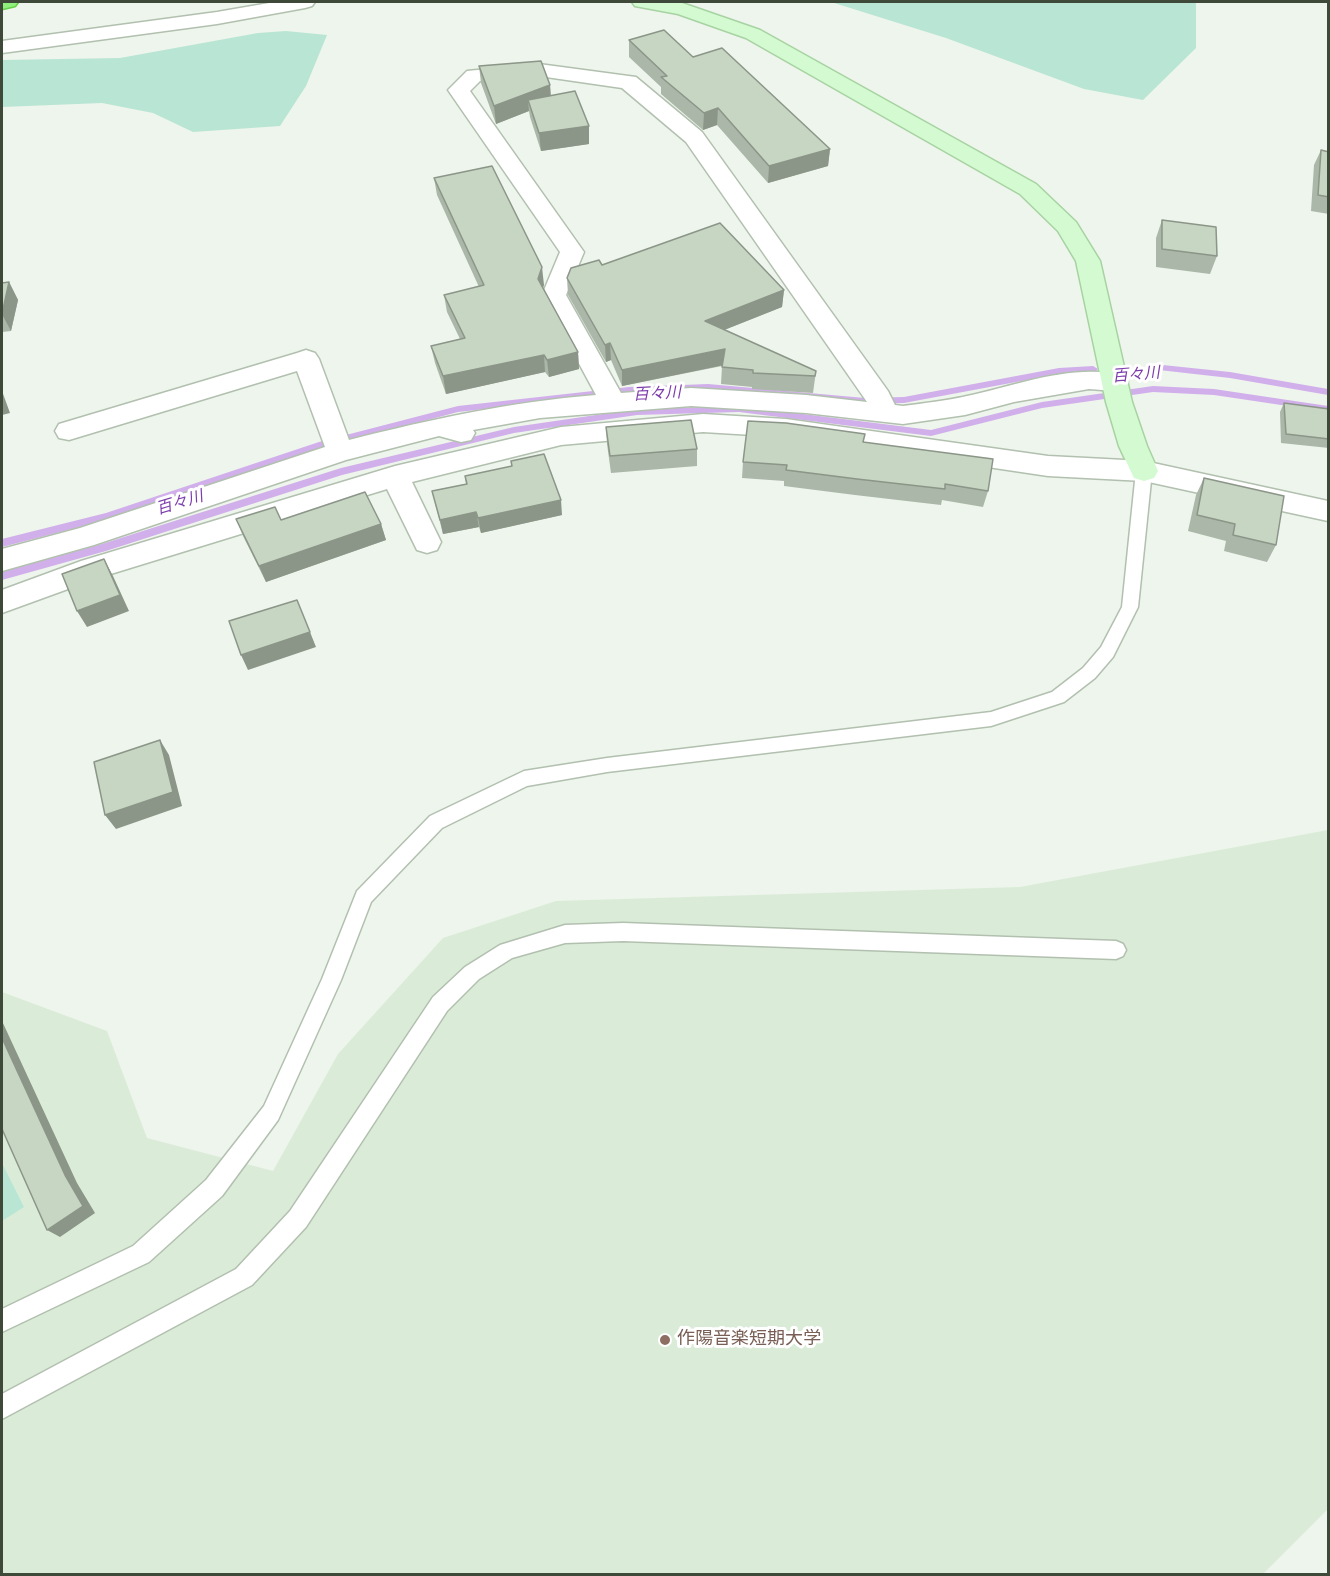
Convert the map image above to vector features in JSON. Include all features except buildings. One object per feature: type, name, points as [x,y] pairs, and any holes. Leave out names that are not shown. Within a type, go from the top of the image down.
[{"type":"highway","points":[[2,3],[8,2]]},
{"type":"street","points":[[2,47],[217,18],[305,2]]},
{"type":"street","points":[[642,2],[682,9],[753,34],[1028,189],[1068,227],[1088,261],[1117,390],[1133,446],[1144,471]]},
{"type":"street","points":[[610,396],[554,295],[572,252],[459,90],[474,75],[539,70],[628,82],[694,137],[893,419]]},
{"type":"street","points":[[69,431],[306,359],[338,444]]},
{"type":"street","points":[[2,602],[91,569],[395,476],[505,447],[561,436],[703,423],[786,428],[893,419],[965,406],[1014,393],[1089,380],[1117,390]]},
{"type":"street","points":[[2,560],[84,537],[338,444],[447,428],[610,396],[691,397],[806,404],[893,419],[1048,466],[1144,471],[1329,512]]},
{"type":"street","points":[[447,428],[505,447]]},
{"type":"street","points":[[395,476],[427,542]]},
{"type":"street","points":[[84,537],[91,569]]},
{"type":"lane","points":[[2,1321],[141,1254],[214,1188],[271,1113],[331,980],[364,897],[436,822],[524,779],[606,765],[991,719],[1058,697],[1089,673],[1107,652],[1130,607],[1144,471]]},
{"type":"lane","points":[[2,1407],[244,1277],[298,1220],[440,1004],[472,973],[507,951],[565,934],[623,932],[1116,950]]},
{"type":"shaded area","points":[[831,2],[1196,2],[1196,48],[1143,100],[1084,89],[946,38]]},
{"type":"shaded area","points":[[286,31],[327,35],[306,86],[280,126],[193,132],[153,113],[102,103],[2,107],[2,60],[120,58],[258,33]]},
{"type":"shaded area","name":"作陽音楽短期大学","points":[[1328,830],[1328,1509],[1263,1574],[2,1574],[2,992],[107,1031],[147,1138],[273,1171],[338,1054],[443,938],[556,901],[1020,887]]},
{"type":"shaded area","points":[[2,1163],[24,1207],[2,1221]]},
{"type":"waterway","points":[[1153,367],[1230,375],[1328,392]]},
{"type":"waterway","points":[[2,543],[107,516],[323,444],[458,409],[629,390],[708,387],[865,401],[904,400],[1059,371],[1093,369]]},
{"type":"waterway","name":"百々川","points":[[2,576],[106,547],[341,472],[514,430],[637,412],[739,409],[931,433],[1042,405],[1153,389],[1214,392],[1328,409]]},
{"type":"place","name":"作陽音楽短期大学","points":[[665,1340]]}]
